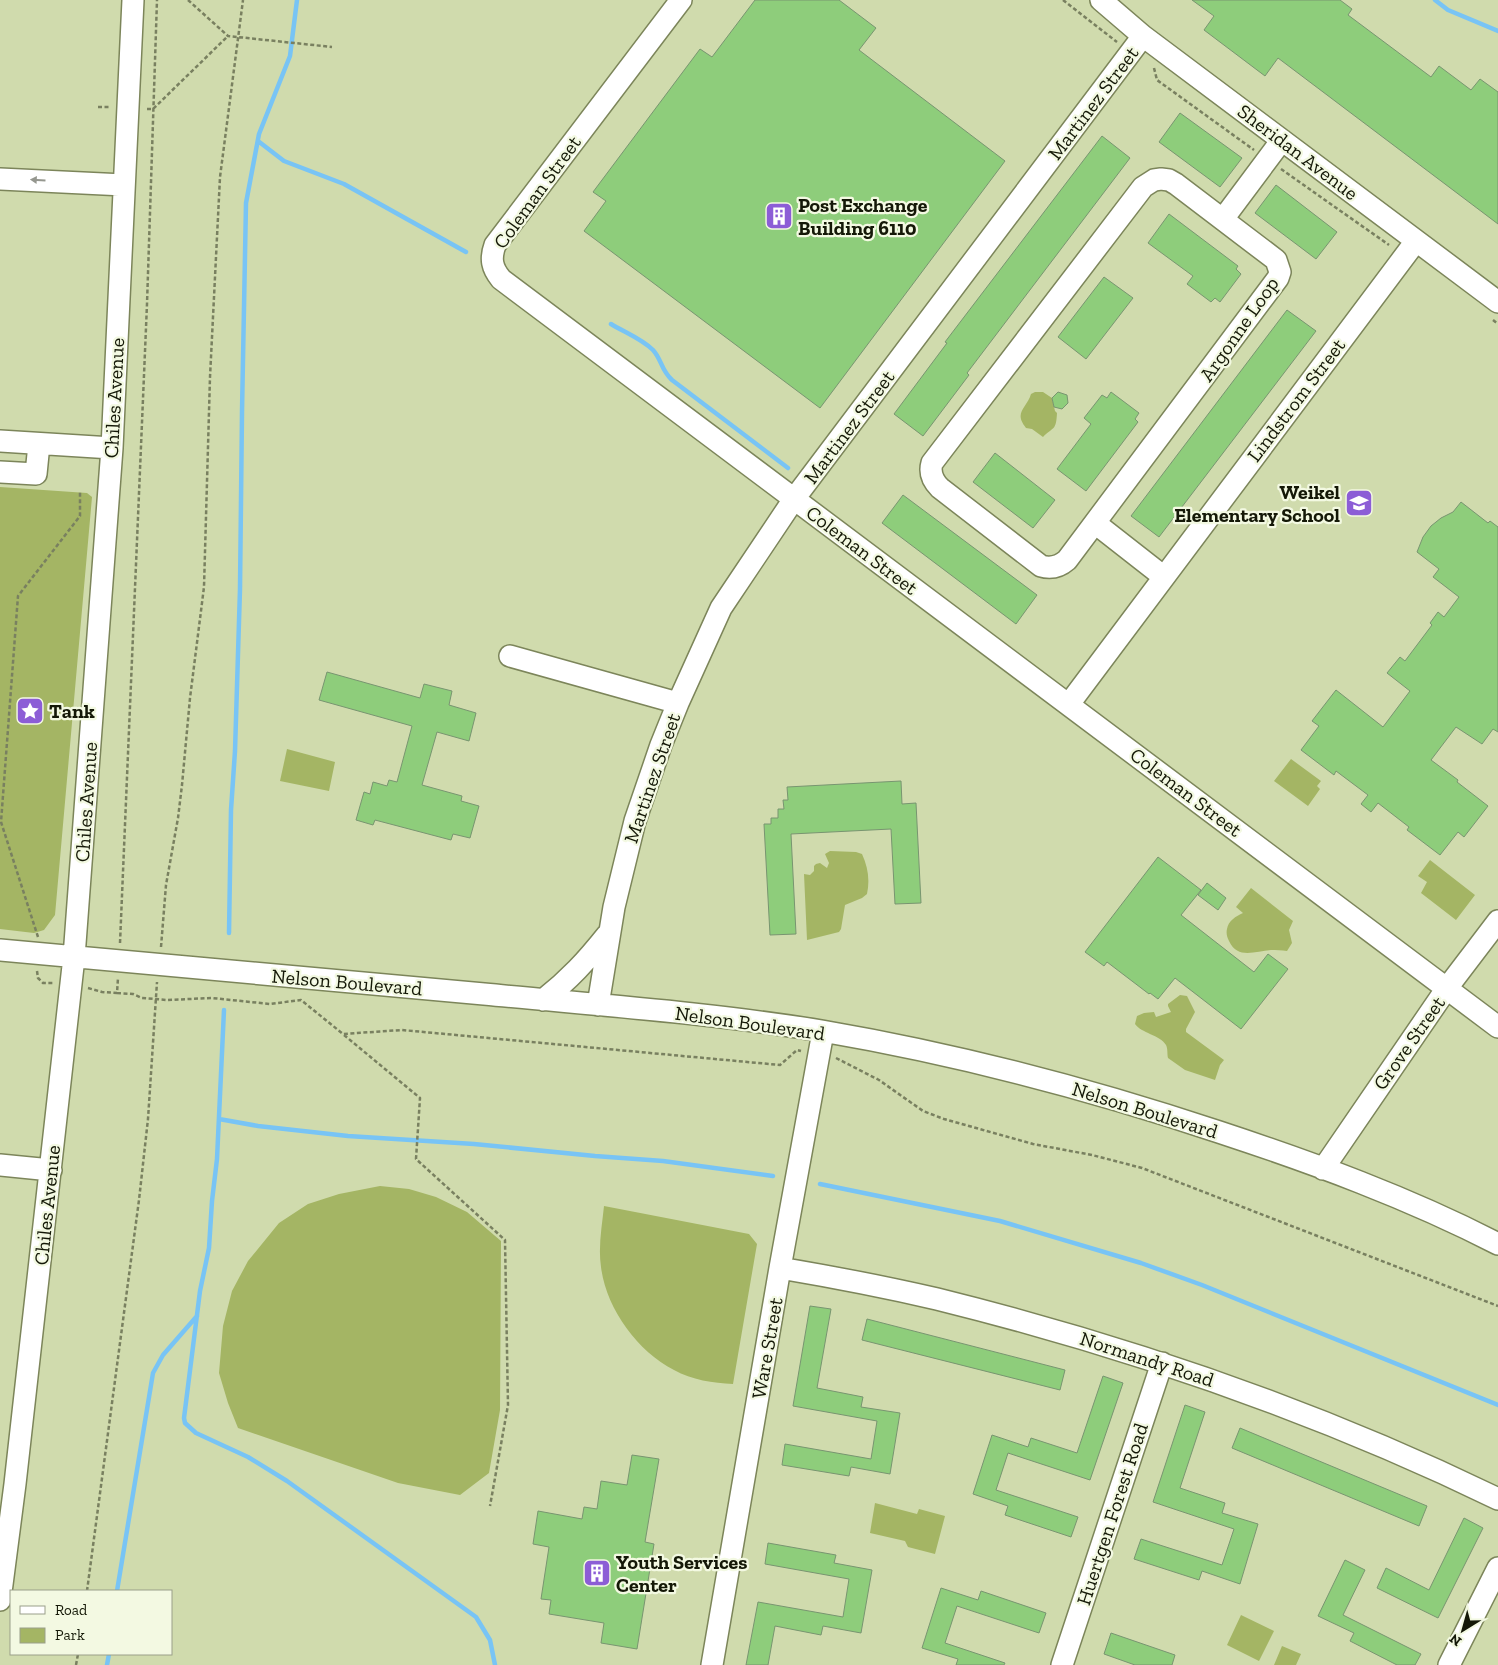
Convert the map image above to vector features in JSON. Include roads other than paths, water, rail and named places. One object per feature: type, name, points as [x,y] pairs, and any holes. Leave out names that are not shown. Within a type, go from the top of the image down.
[{"type":"street","name":"Chiles Avenue","points":[[0,1600],[15,1484],[74,957],[112,448],[133,0]]},
{"type":"street","name":"Coleman Street","points":[[681,0],[495,246],[492,253],[492,261],[494,269],[501,279],[1498,1027]]},
{"type":"street","name":"Sheridan Avenue","points":[[1101,0],[1143,36],[1498,302]]},
{"type":"street","name":"Martinez Street","points":[[598,1005],[614,907],[635,821],[658,753],[678,703],[721,608],[794,499],[1143,36]]},
{"type":"street","points":[[1223,219],[1282,140]]},
{"type":"street","points":[[0,179],[124,185]]},
{"type":"street","name":"Argonne Loop","points":[[1154,180],[1169,180],[1276,260],[1280,272],[1278,278],[1095,523],[1063,564],[1052,567],[1041,566],[940,488],[932,477],[932,463],[1141,190],[1154,180]]},
{"type":"street","name":"Lindstrom Street","points":[[1069,704],[1416,241]]},
{"type":"street","points":[[0,441],[112,448]]},
{"type":"street","points":[[0,472],[36,474],[39,444]]},
{"type":"street","points":[[1095,523],[1164,577]]},
{"type":"street","points":[[510,656],[678,703]]},
{"type":"street","name":"Grove Street","points":[[1323,1168],[1447,988],[1498,921]]},
{"type":"street","points":[[543,1000],[571,978],[609,933]]},
{"type":"street","name":"Nelson Boulevard","points":[[0,950],[709,1016],[823,1032],[937,1054],[1078,1089],[1191,1123],[1323,1168],[1498,1239]]},
{"type":"street","name":"Ware Street","points":[[712,1665],[780,1268],[823,1032]]},
{"type":"street","points":[[0,1165],[51,1170]]},
{"type":"street","name":"Nelson Boulevard","points":[[1472,1230],[1498,1244]]},
{"type":"street","name":"Normandy Road","points":[[780,1268],[936,1299],[1088,1340],[1162,1363],[1328,1423],[1455,1478],[1498,1499]]},
{"type":"street","name":"Huertgen Forest Road","points":[[1062,1665],[1162,1363]]},
{"type":"street","points":[[1449,1665],[1498,1568]]},
{"type":"waterway","points":[[229,933],[231,810],[235,751],[240,589],[246,203],[259,134],[290,56],[297,0]]},
{"type":"waterway","points":[[1435,0],[1448,10],[1498,31]]},
{"type":"waterway","points":[[258,141],[284,161],[344,184],[466,252]]},
{"type":"waterway","points":[[611,324],[649,346],[672,380],[788,468]]},
{"type":"waterway","points":[[224,1010],[217,1159],[209,1248],[200,1291],[184,1418],[185,1423],[196,1433],[248,1457],[287,1481],[476,1617],[490,1640],[495,1665]]},
{"type":"waterway","points":[[219,1119],[258,1126],[348,1136],[474,1144],[663,1161],[773,1176]]},
{"type":"waterway","points":[[820,1184],[1000,1221],[1141,1263],[1202,1285],[1498,1405]]},
{"type":"waterway","points":[[117,1590],[153,1373],[163,1355],[197,1316]]},
{"type":"waterway","points":[[107,1665],[109,1655]]},
{"type":"place","name":"Post Exchange Building 6110","points":[[779,216]]},
{"type":"place","name":"Weikel Elementary School","points":[[1359,503]]},
{"type":"place","name":"Tank","points":[[30,711]]},
{"type":"place","name":"Youth Services Center","points":[[597,1573]]}]
